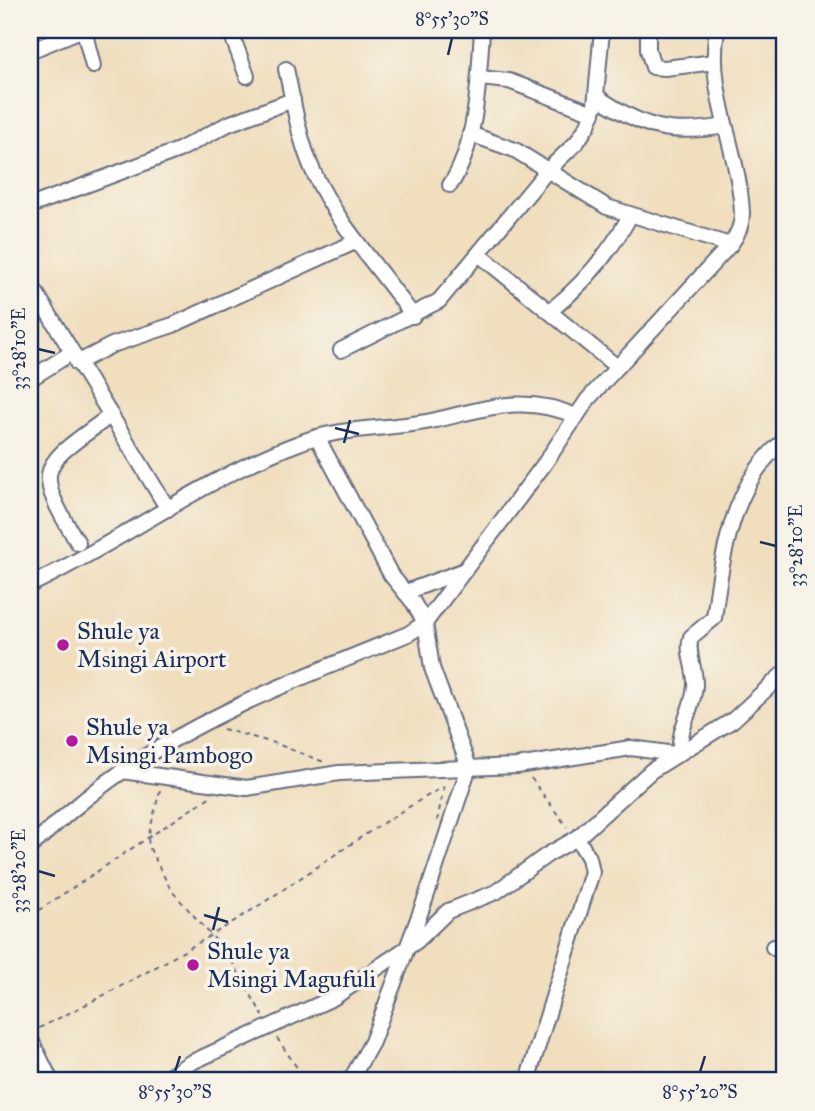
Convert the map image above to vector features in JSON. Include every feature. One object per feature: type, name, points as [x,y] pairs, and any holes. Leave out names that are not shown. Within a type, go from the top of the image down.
[{"type":"street","points":[[30,51],[48,36],[82,30],[93,66]]},
{"type":"street","points":[[230,30],[247,76]]},
{"type":"street","points":[[450,185],[464,163],[470,134],[479,78],[482,30]]},
{"type":"street","points":[[341,350],[439,301],[480,255],[547,171],[583,135],[597,96],[602,30]]},
{"type":"street","points":[[648,30],[648,50],[653,66],[665,68],[715,62]]},
{"type":"street","points":[[30,847],[84,799],[122,771],[201,724],[258,695],[408,635],[425,623],[576,416],[617,367],[730,245],[740,227],[742,215],[715,62],[717,30]]},
{"type":"street","points":[[286,69],[300,133],[314,173],[355,242],[413,316]]},
{"type":"street","points":[[479,78],[509,82],[593,113]]},
{"type":"street","points":[[597,96],[649,127],[687,132],[725,127]]},
{"type":"street","points":[[30,206],[179,150],[266,107],[293,100]]},
{"type":"street","points":[[470,134],[515,150],[591,199],[630,216],[730,245]]},
{"type":"street","points":[[550,311],[577,289],[601,263],[630,216]]},
{"type":"street","points":[[30,379],[74,358],[173,325],[355,242]]},
{"type":"street","points":[[480,255],[617,367]]},
{"type":"street","points":[[30,283],[168,509]]},
{"type":"street","points":[[30,585],[95,553],[168,509],[259,461],[317,437],[435,420],[516,403],[541,404],[576,416]]},
{"type":"street","points":[[78,543],[51,496],[48,473],[57,456],[110,415]]},
{"type":"street","points":[[317,437],[391,575],[406,592],[425,623],[432,668],[469,766],[425,900],[404,949],[372,1042],[349,1081]]},
{"type":"street","points":[[677,753],[694,690],[695,674],[689,648],[691,636],[714,618],[722,558],[751,479],[763,460],[785,440]]},
{"type":"street","points":[[406,592],[466,570]]},
{"type":"street","points":[[162,1081],[190,1063],[333,998],[404,949],[448,911],[496,892],[547,855],[578,838],[625,793],[677,753],[739,715],[785,673]]},
{"type":"street","points":[[122,771],[223,787],[262,787],[339,773],[449,771],[469,766],[517,766],[631,748],[677,753]]},
{"type":"street","points":[[527,1081],[592,872],[589,858],[578,838]]},
{"type":"street","points":[[30,1038],[51,1081]]},
{"type":"path","points":[[201,724],[309,754],[339,773]]},
{"type":"path","points":[[517,766],[537,784],[578,838]]},
{"type":"path","points":[[163,778],[148,838],[171,890],[240,971],[269,1026],[306,1081]]},
{"type":"path","points":[[30,916],[223,787]]},
{"type":"path","points":[[30,1032],[121,988],[317,868],[362,834],[443,787]]},
{"type":"place","name":"Shule ya Msingi Airport","points":[[63,645]]},
{"type":"place","name":"Shule ya Msingi Pambogo","points":[[72,741]]},
{"type":"place","name":"Shule ya Msingi Magufuli","points":[[193,965]]}]
